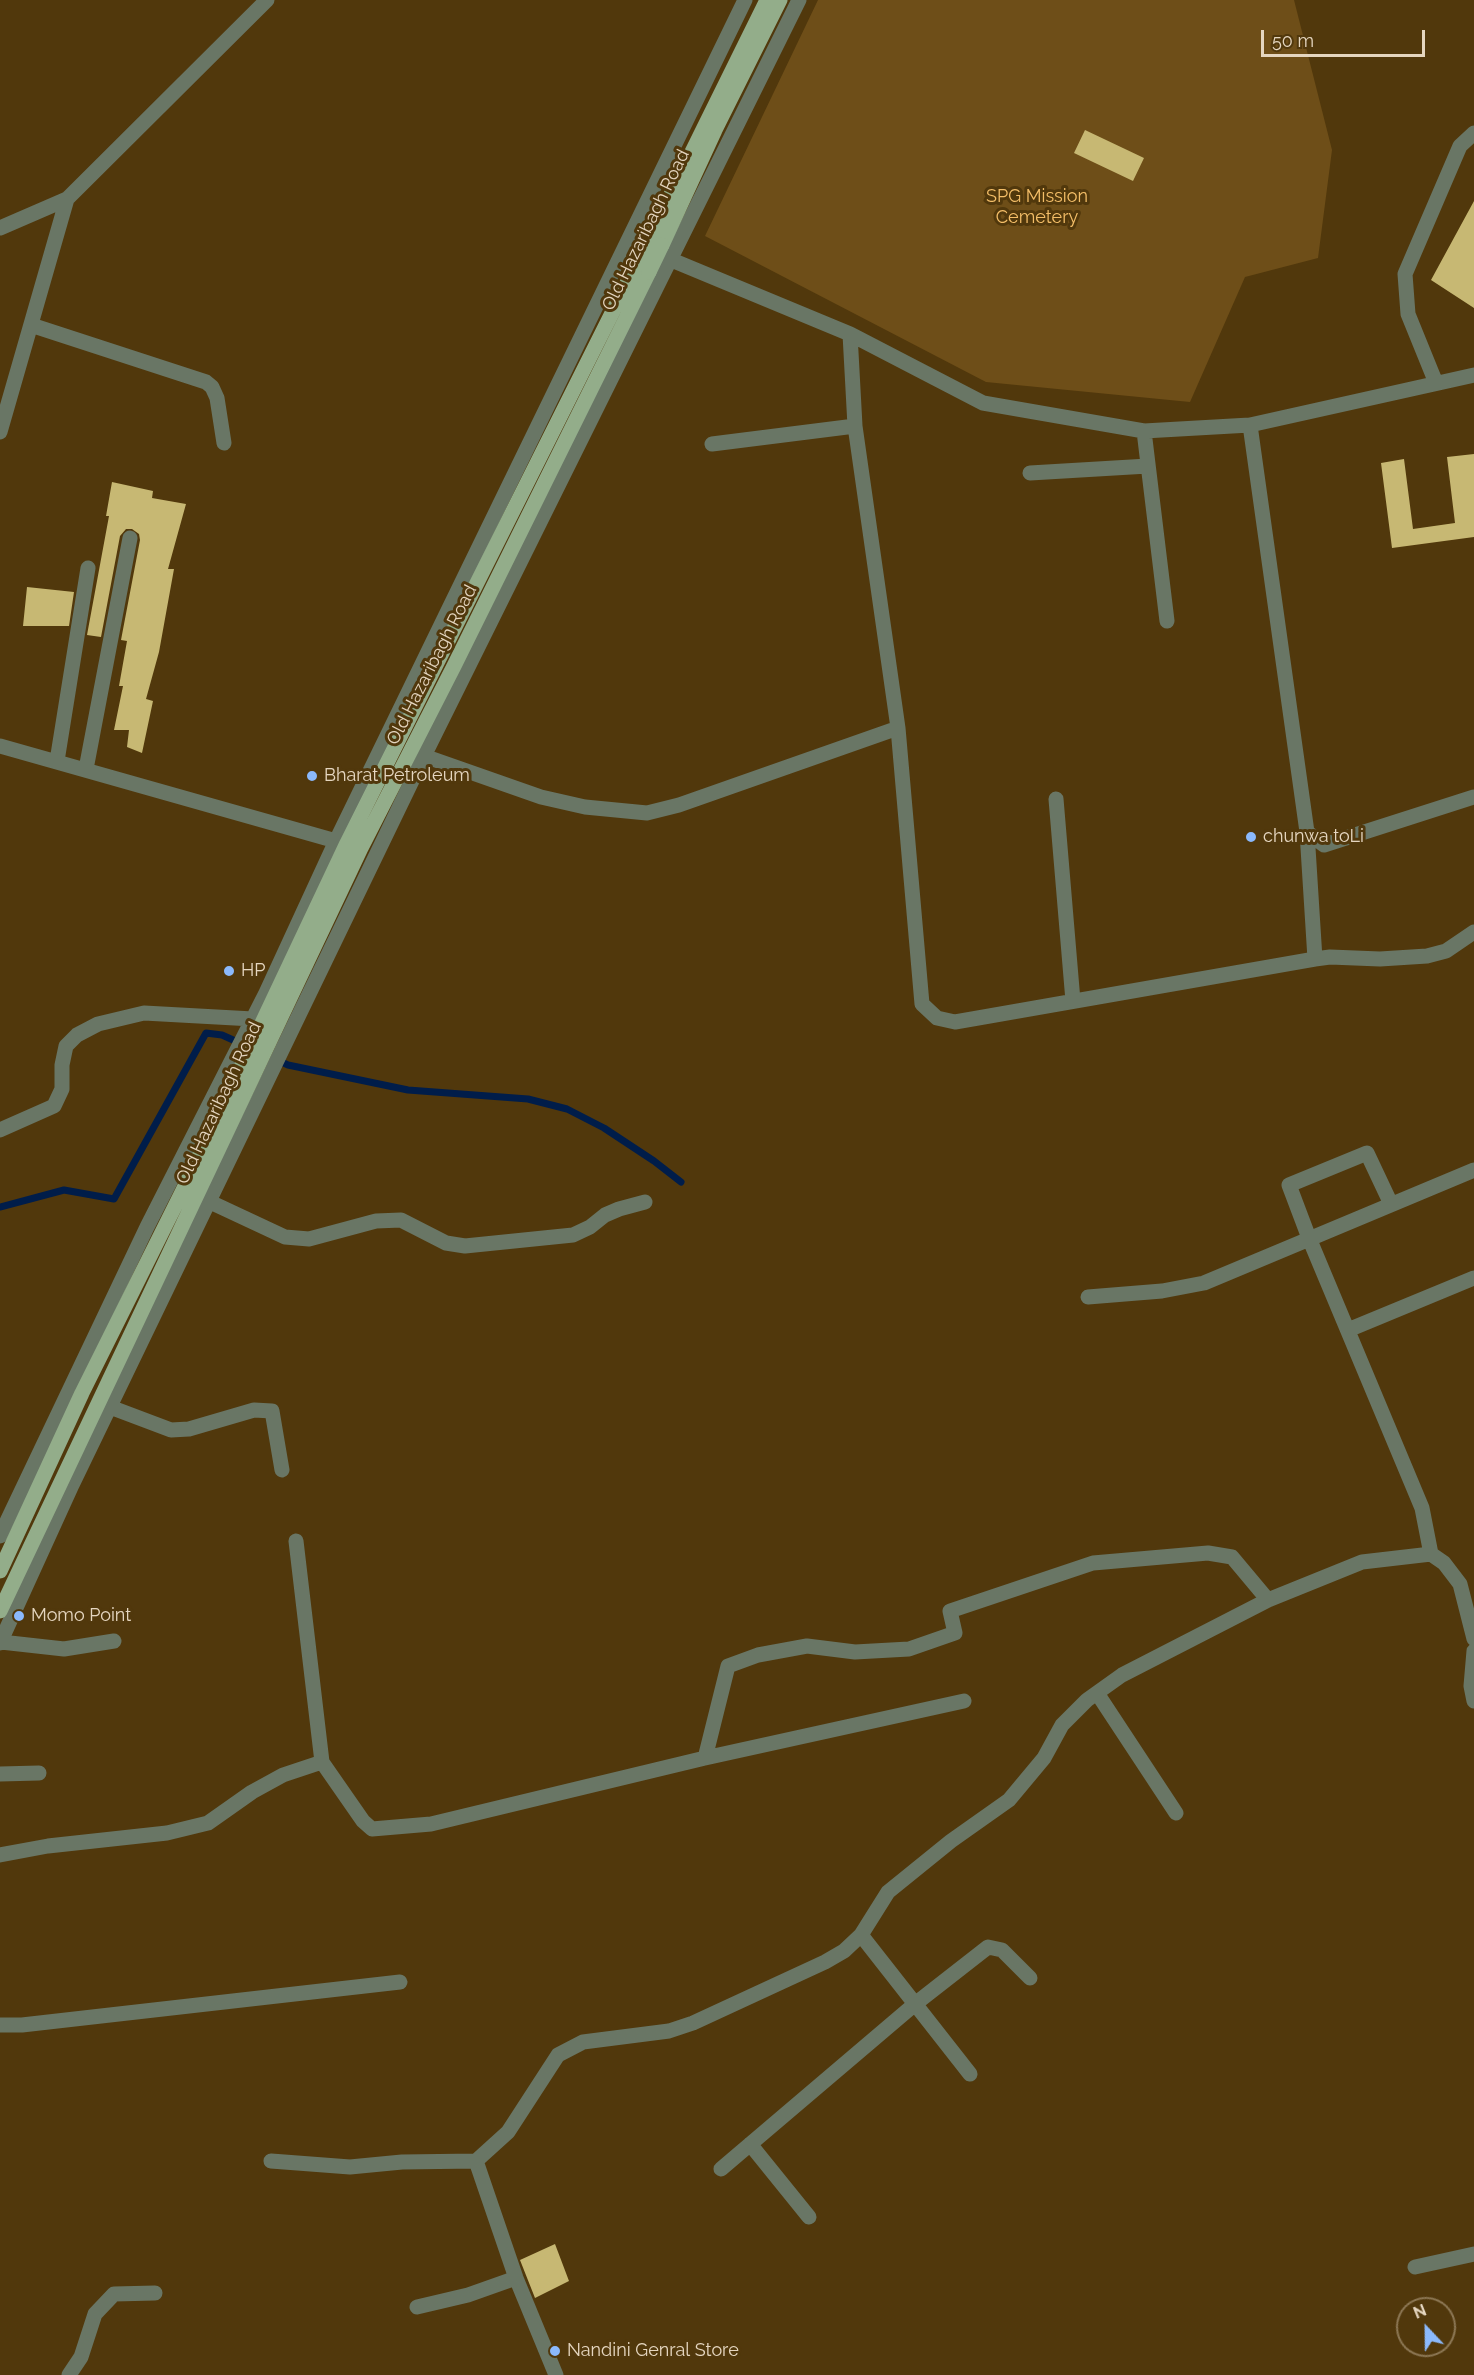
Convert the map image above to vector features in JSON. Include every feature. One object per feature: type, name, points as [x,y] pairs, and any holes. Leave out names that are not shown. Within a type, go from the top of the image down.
[{"type":"main road","name":"Old Hazaribagh Road","points":[[0,1571],[82,1393],[263,1042],[347,843],[642,269],[767,0]]},
{"type":"main road","name":"Old Hazaribagh Road","points":[[655,242],[715,130],[780,0]]},
{"type":"main road","name":"Old Hazaribagh Road","points":[[0,1611],[252,1063]]},
{"type":"street","points":[[0,228],[68,199],[267,0]]},
{"type":"street","points":[[263,1042],[253,1019],[336,841],[745,0]]},
{"type":"street","points":[[0,1536],[147,1227],[252,1063],[424,756],[799,0]]},
{"type":"street","points":[[1436,383],[1408,314],[1405,274],[1460,146],[1474,133]]},
{"type":"street","points":[[0,432],[68,199]]},
{"type":"street","points":[[627,242],[850,334],[983,403],[1144,431],[1250,425],[1474,375]]},
{"type":"street","points":[[31,325],[206,382],[212,387],[217,398],[224,443]]},
{"type":"street","points":[[850,334],[855,426],[898,728],[922,1004],[937,1018],[955,1022],[1314,959],[1427,956],[1446,951],[1474,932]]},
{"type":"street","points":[[1250,425],[1307,831],[1314,959]]},
{"type":"street","points":[[712,444],[855,426]]},
{"type":"street","points":[[1144,431],[1167,621]]},
{"type":"street","points":[[1030,474],[1148,466]]},
{"type":"street","points":[[86,769],[130,538]]},
{"type":"street","points":[[57,761],[88,568]]},
{"type":"street","points":[[424,756],[541,797],[585,807],[647,813],[700,798],[898,728]]},
{"type":"street","points":[[0,746],[336,841]]},
{"type":"street","points":[[1307,831],[1324,844],[1474,797]]},
{"type":"street","points":[[1056,798],[1073,1001]]},
{"type":"street","points":[[0,1130],[54,1106],[62,1089],[62,1065],[66,1046],[77,1035],[98,1024],[144,1013],[253,1019]]},
{"type":"street","points":[[114,1641],[64,1648],[0,1643],[208,1201],[252,1063]]},
{"type":"street","points":[[1391,1204],[1367,1153],[1289,1185],[1422,1508],[1431,1554]]},
{"type":"street","points":[[1088,1297],[1162,1292],[1204,1282],[1474,1170]]},
{"type":"street","points":[[208,1201],[285,1237],[309,1239],[376,1221],[401,1220],[446,1244],[465,1246],[573,1234],[590,1227],[605,1215],[645,1202]]},
{"type":"street","points":[[1348,1330],[1474,1278]]},
{"type":"street","points":[[110,1407],[171,1430],[189,1429],[254,1410],[272,1410],[282,1470]]},
{"type":"street","points":[[296,1541],[322,1762],[363,1821],[372,1829],[431,1824],[705,1758],[964,1701]]},
{"type":"street","points":[[705,1758],[728,1665],[758,1655],[807,1646],[855,1652],[909,1649],[955,1633],[950,1611],[1093,1563],[1208,1553],[1232,1557],[1268,1600]]},
{"type":"street","points":[[271,2161],[350,2168],[402,2162],[476,2161],[508,2132],[558,2055],[583,2043],[669,2031],[693,2023],[844,1951],[861,1935],[888,1892],[951,1841],[1009,1800],[1044,1758],[1062,1725],[1097,1693],[1122,1675],[1268,1600],[1362,1562],[1431,1554],[1444,1563],[1460,1584],[1474,1639]]},
{"type":"street","points":[[1474,1651],[1472,1686],[1474,1701]]},
{"type":"street","points":[[1097,1693],[1176,1813]]},
{"type":"street","points":[[0,1855],[48,1846],[167,1833],[208,1823],[252,1792],[283,1775],[322,1762]]},
{"type":"street","points":[[0,1774],[39,1773]]},
{"type":"street","points":[[861,1935],[970,2074]]},
{"type":"street","points":[[721,2169],[915,2004],[988,1947],[1002,1950],[1030,1978]]},
{"type":"street","points":[[0,2025],[22,2025],[400,1982]]},
{"type":"street","points":[[750,2144],[809,2217]]},
{"type":"street","points":[[476,2161],[516,2278],[556,2375]]},
{"type":"street","points":[[1415,2267],[1474,2254]]},
{"type":"street","points":[[417,2307],[468,2295],[516,2278]]},
{"type":"street","points":[[69,2375],[81,2357],[95,2314],[114,2294],[154,2293]]},
{"type":"green space","name":"SPG Mission Cemetery","points":[[818,0],[1294,0],[1332,150],[1318,258],[1245,277],[1190,402],[986,382],[705,236]]},
{"type":"building","points":[[1085,130],[1144,158],[1133,181],[1074,153]]},
{"type":"building","points":[[1474,201],[1474,308],[1431,280]]},
{"type":"building","points":[[1474,454],[1474,537],[1392,548],[1381,463],[1404,459],[1413,529],[1455,523],[1447,457]]},
{"type":"building","points":[[112,482],[153,491],[152,498],[186,504],[168,569],[174,569],[159,652],[146,699],[153,701],[142,753],[127,747],[129,730],[114,730],[123,686],[119,686],[127,641],[121,640],[140,540],[139,534],[132,529],[126,529],[120,536],[101,637],[87,635],[109,516],[106,516]]},
{"type":"building","points":[[27,587],[74,592],[69,626],[23,626]]},
{"type":"building","points":[[555,2244],[569,2281],[535,2298],[520,2260]]},
{"type":"waterway","points":[[0,1207],[64,1190],[114,1199],[206,1033],[222,1035],[242,1044]]},
{"type":"waterway","points":[[277,1060],[288,1065],[408,1090],[528,1099],[567,1109],[604,1128],[681,1182]]},
{"type":"place","name":"Bharat Petroleum","points":[[312,776]]},
{"type":"place","name":"chunwa toLi","points":[[1251,837]]},
{"type":"place","name":"HP","points":[[229,971]]},
{"type":"place","name":"Momo Point","points":[[19,1616]]},
{"type":"place","name":"Nandini Genral Store","points":[[555,2351]]}]
